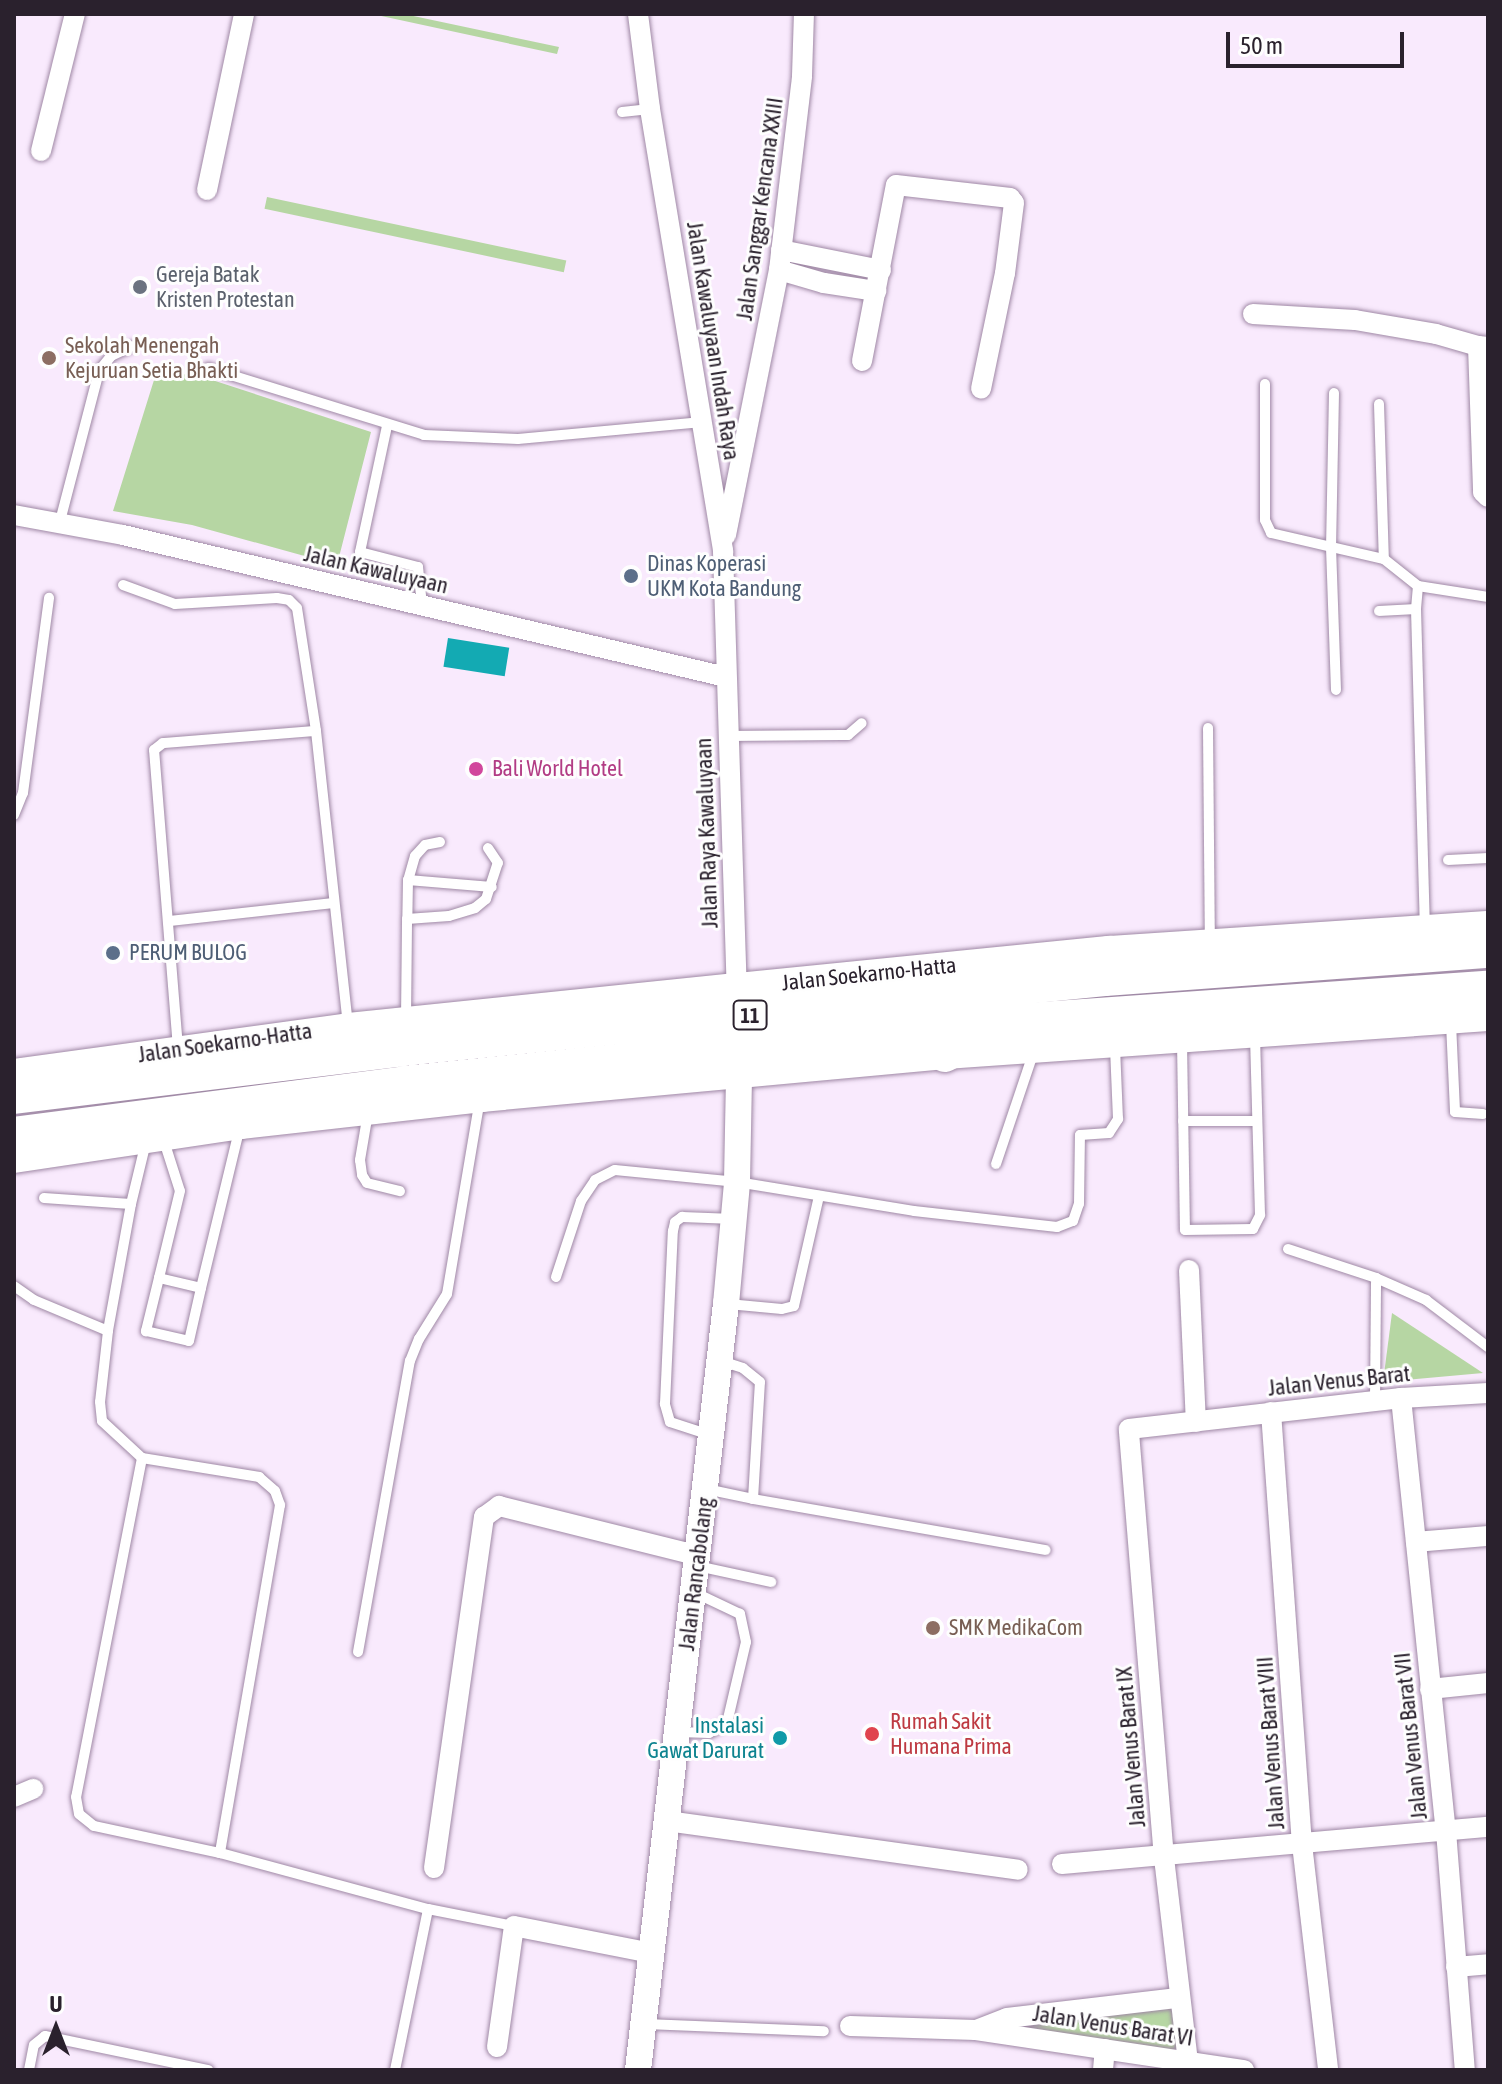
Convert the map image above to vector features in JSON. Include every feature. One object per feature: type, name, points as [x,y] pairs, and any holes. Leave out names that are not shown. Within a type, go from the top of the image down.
[{"type":"highway","name":"Jalan Soekarno-Hatta","points":[[14,1097],[412,1048],[1105,979],[1488,951]]},
{"type":"highway","name":"11","points":[[14,1134],[420,1082],[1012,1021],[1488,988]]},
{"type":"highway","points":[[945,1055],[1012,1021]]},
{"type":"main road","name":"Jalan Soekarno-Hatta","points":[[14,1073],[348,1027],[737,987],[1210,942],[1488,925]]},
{"type":"main road","points":[[14,1159],[241,1125],[481,1098],[945,1055],[1488,1017]]},
{"type":"street","points":[[41,151],[75,14]]},
{"type":"street","points":[[207,190],[244,14]]},
{"type":"street","name":"Jalan Kawaluyaan Indah Raya","points":[[638,14],[650,109],[723,551],[726,677]]},
{"type":"street","name":"Jalan Sanggar Kencana XXIII","points":[[723,551],[780,260],[802,76],[804,14]]},
{"type":"street","points":[[862,361],[894,189],[898,183],[1014,200],[1005,273],[981,389]]},
{"type":"street","points":[[780,260],[881,270]]},
{"type":"street","points":[[780,260],[824,283],[876,291]]},
{"type":"street","points":[[1253,314],[1355,320],[1436,334],[1483,346],[1483,492],[1488,497]]},
{"type":"street","name":"Jalan Kawaluyaan","points":[[14,515],[58,526],[123,535],[726,677]]},
{"type":"street","name":"Jalan Raya Kawaluyaan","points":[[726,677],[737,987]]},
{"type":"street","name":"Jalan Rancabolang","points":[[638,2070],[726,1304],[737,1182],[739,1076]]},
{"type":"street","points":[[1189,1270],[1196,1422]]},
{"type":"street","name":"Jalan Venus Barat","points":[[1129,1429],[1401,1398],[1488,1393]]},
{"type":"street","name":"Jalan Venus Barat VII","points":[[1401,1398],[1446,1831],[1465,2070]]},
{"type":"street","name":"Jalan Venus Barat VIII","points":[[1271,1412],[1302,1844],[1328,2070]]},
{"type":"street","name":"Jalan Venus Barat IX","points":[[1129,1429],[1164,1858],[1178,1998],[1188,2062]]},
{"type":"street","points":[[434,1868],[484,1517],[499,1506],[696,1571]]},
{"type":"street","points":[[1416,1542],[1488,1536]]},
{"type":"street","points":[[1430,1689],[1488,1683]]},
{"type":"street","points":[[667,1821],[1018,1870]]},
{"type":"street","points":[[1062,1864],[1164,1858],[1488,1827]]},
{"type":"street","points":[[497,2047],[514,1926],[652,1953]]},
{"type":"street","points":[[1456,1967],[1488,1964]]},
{"type":"street","name":"Jalan Venus Barat VI","points":[[976,2030],[1007,2018],[1178,1998]]},
{"type":"street","name":"Jalan Venus Barat VI","points":[[850,2026],[976,2030],[1244,2070]]},
{"type":"street","points":[[1103,2070],[1105,2049]]},
{"type":"lane","points":[[622,112],[650,109]]},
{"type":"lane","points":[[58,526],[99,371],[111,356],[132,346]]},
{"type":"lane","points":[[208,368],[424,435],[518,439],[702,422]]},
{"type":"lane","points":[[1265,384],[1267,528],[1285,538],[1384,559],[1418,586],[1488,597]]},
{"type":"lane","points":[[1334,393],[1331,547],[1336,690]]},
{"type":"lane","points":[[1379,404],[1384,559]]},
{"type":"lane","points":[[387,426],[360,552],[418,567],[422,605]]},
{"type":"lane","points":[[123,585],[175,604],[289,600],[297,608],[316,731],[348,1027]]},
{"type":"lane","points":[[1418,586],[1416,609],[1425,929]]},
{"type":"lane","points":[[14,815],[23,793],[49,598]]},
{"type":"lane","points":[[1379,611],[1416,609]]},
{"type":"lane","points":[[728,736],[848,735],[862,723]]},
{"type":"lane","points":[[1208,728],[1210,942]]},
{"type":"lane","points":[[178,1048],[154,750],[157,745],[316,731]]},
{"type":"lane","points":[[406,1021],[408,880],[415,856],[425,845],[440,842]]},
{"type":"lane","points":[[407,919],[422,920],[475,908],[486,899],[498,863],[488,848]]},
{"type":"lane","points":[[1448,860],[1488,858]]},
{"type":"lane","points":[[408,880],[492,887]]},
{"type":"lane","points":[[170,921],[333,903]]},
{"type":"lane","points":[[1450,1019],[1455,1112],[1483,1114]]},
{"type":"lane","points":[[1182,1040],[1184,1225],[1189,1232],[1253,1229],[1258,1224],[1254,1035]]},
{"type":"lane","points":[[556,1277],[581,1201],[595,1180],[615,1170],[737,1182],[819,1196],[1057,1227],[1073,1221],[1079,1204],[1080,1135],[1109,1133],[1118,1119],[1115,1045]]},
{"type":"lane","points":[[996,1164],[1035,1049]]},
{"type":"lane","points":[[358,1652],[410,1361],[419,1339],[447,1294],[481,1098]]},
{"type":"lane","points":[[368,1111],[360,1160],[362,1175],[367,1183],[400,1191]]},
{"type":"lane","points":[[1183,1121],[1257,1121]]},
{"type":"lane","points":[[155,1137],[180,1191],[146,1331],[189,1341],[241,1125]]},
{"type":"lane","points":[[155,1137],[131,1204],[108,1331],[100,1402],[102,1421],[142,1458],[259,1477],[275,1491],[280,1505],[220,1853]]},
{"type":"lane","points":[[726,1304],[782,1309],[794,1306],[819,1196]]},
{"type":"lane","points":[[44,1198],[131,1204]]},
{"type":"lane","points":[[712,1436],[670,1422],[665,1404],[673,1231],[675,1222],[682,1217],[734,1219]]},
{"type":"lane","points":[[1288,1249],[1376,1278],[1426,1300],[1488,1347]]},
{"type":"lane","points":[[159,1278],[201,1288]]},
{"type":"lane","points":[[1375,1401],[1376,1278]]},
{"type":"lane","points":[[14,1286],[34,1300],[108,1331]]},
{"type":"lane","points":[[720,1361],[743,1368],[760,1382],[753,1499]]},
{"type":"lane","points":[[142,1458],[77,1809],[94,1826],[220,1853],[428,1909],[514,1926]]},
{"type":"lane","points":[[706,1489],[1046,1550]]},
{"type":"lane","points":[[696,1571],[771,1582]]},
{"type":"lane","points":[[677,1731],[709,1733],[727,1723],[746,1642],[740,1614],[696,1571]]},
{"type":"lane","points":[[395,2070],[428,1909]]},
{"type":"lane","points":[[644,2024],[824,2031]]},
{"type":"lane","points":[[29,2070],[34,2045],[45,2036],[208,2070]]},
{"type":"green space","points":[[372,14],[404,14],[559,47],[557,54]]},
{"type":"green space","points":[[267,197],[566,261],[564,272],[265,209]]},
{"type":"green space","points":[[161,371],[203,377],[371,432],[337,565],[192,525],[113,511],[154,380]]},
{"type":"green space","points":[[1392,1313],[1483,1373],[1383,1382]]},
{"type":"green space","points":[[1174,2003],[1180,2056],[1006,2025]]},
{"type":"water","points":[[448,638],[509,648],[505,676],[443,667]]},
{"type":"place","name":"Gereja Batak Kristen Protestan","points":[[140,287]]},
{"type":"place","name":"Sekolah Menengah Kejuruan Setia Bhakti","points":[[49,358]]},
{"type":"place","name":"Dinas Koperasi UKM Kota Bandung","points":[[631,576]]},
{"type":"place","name":"Bali World Hotel","points":[[476,769]]},
{"type":"place","name":"PERUM BULOG","points":[[113,953]]},
{"type":"place","name":"SMK MedikaCom","points":[[933,1628]]},
{"type":"place","name":"Rumah Sakit Humana Prima","points":[[872,1734]]},
{"type":"place","name":"Instalasi Gawat Darurat","points":[[780,1738]]}]
